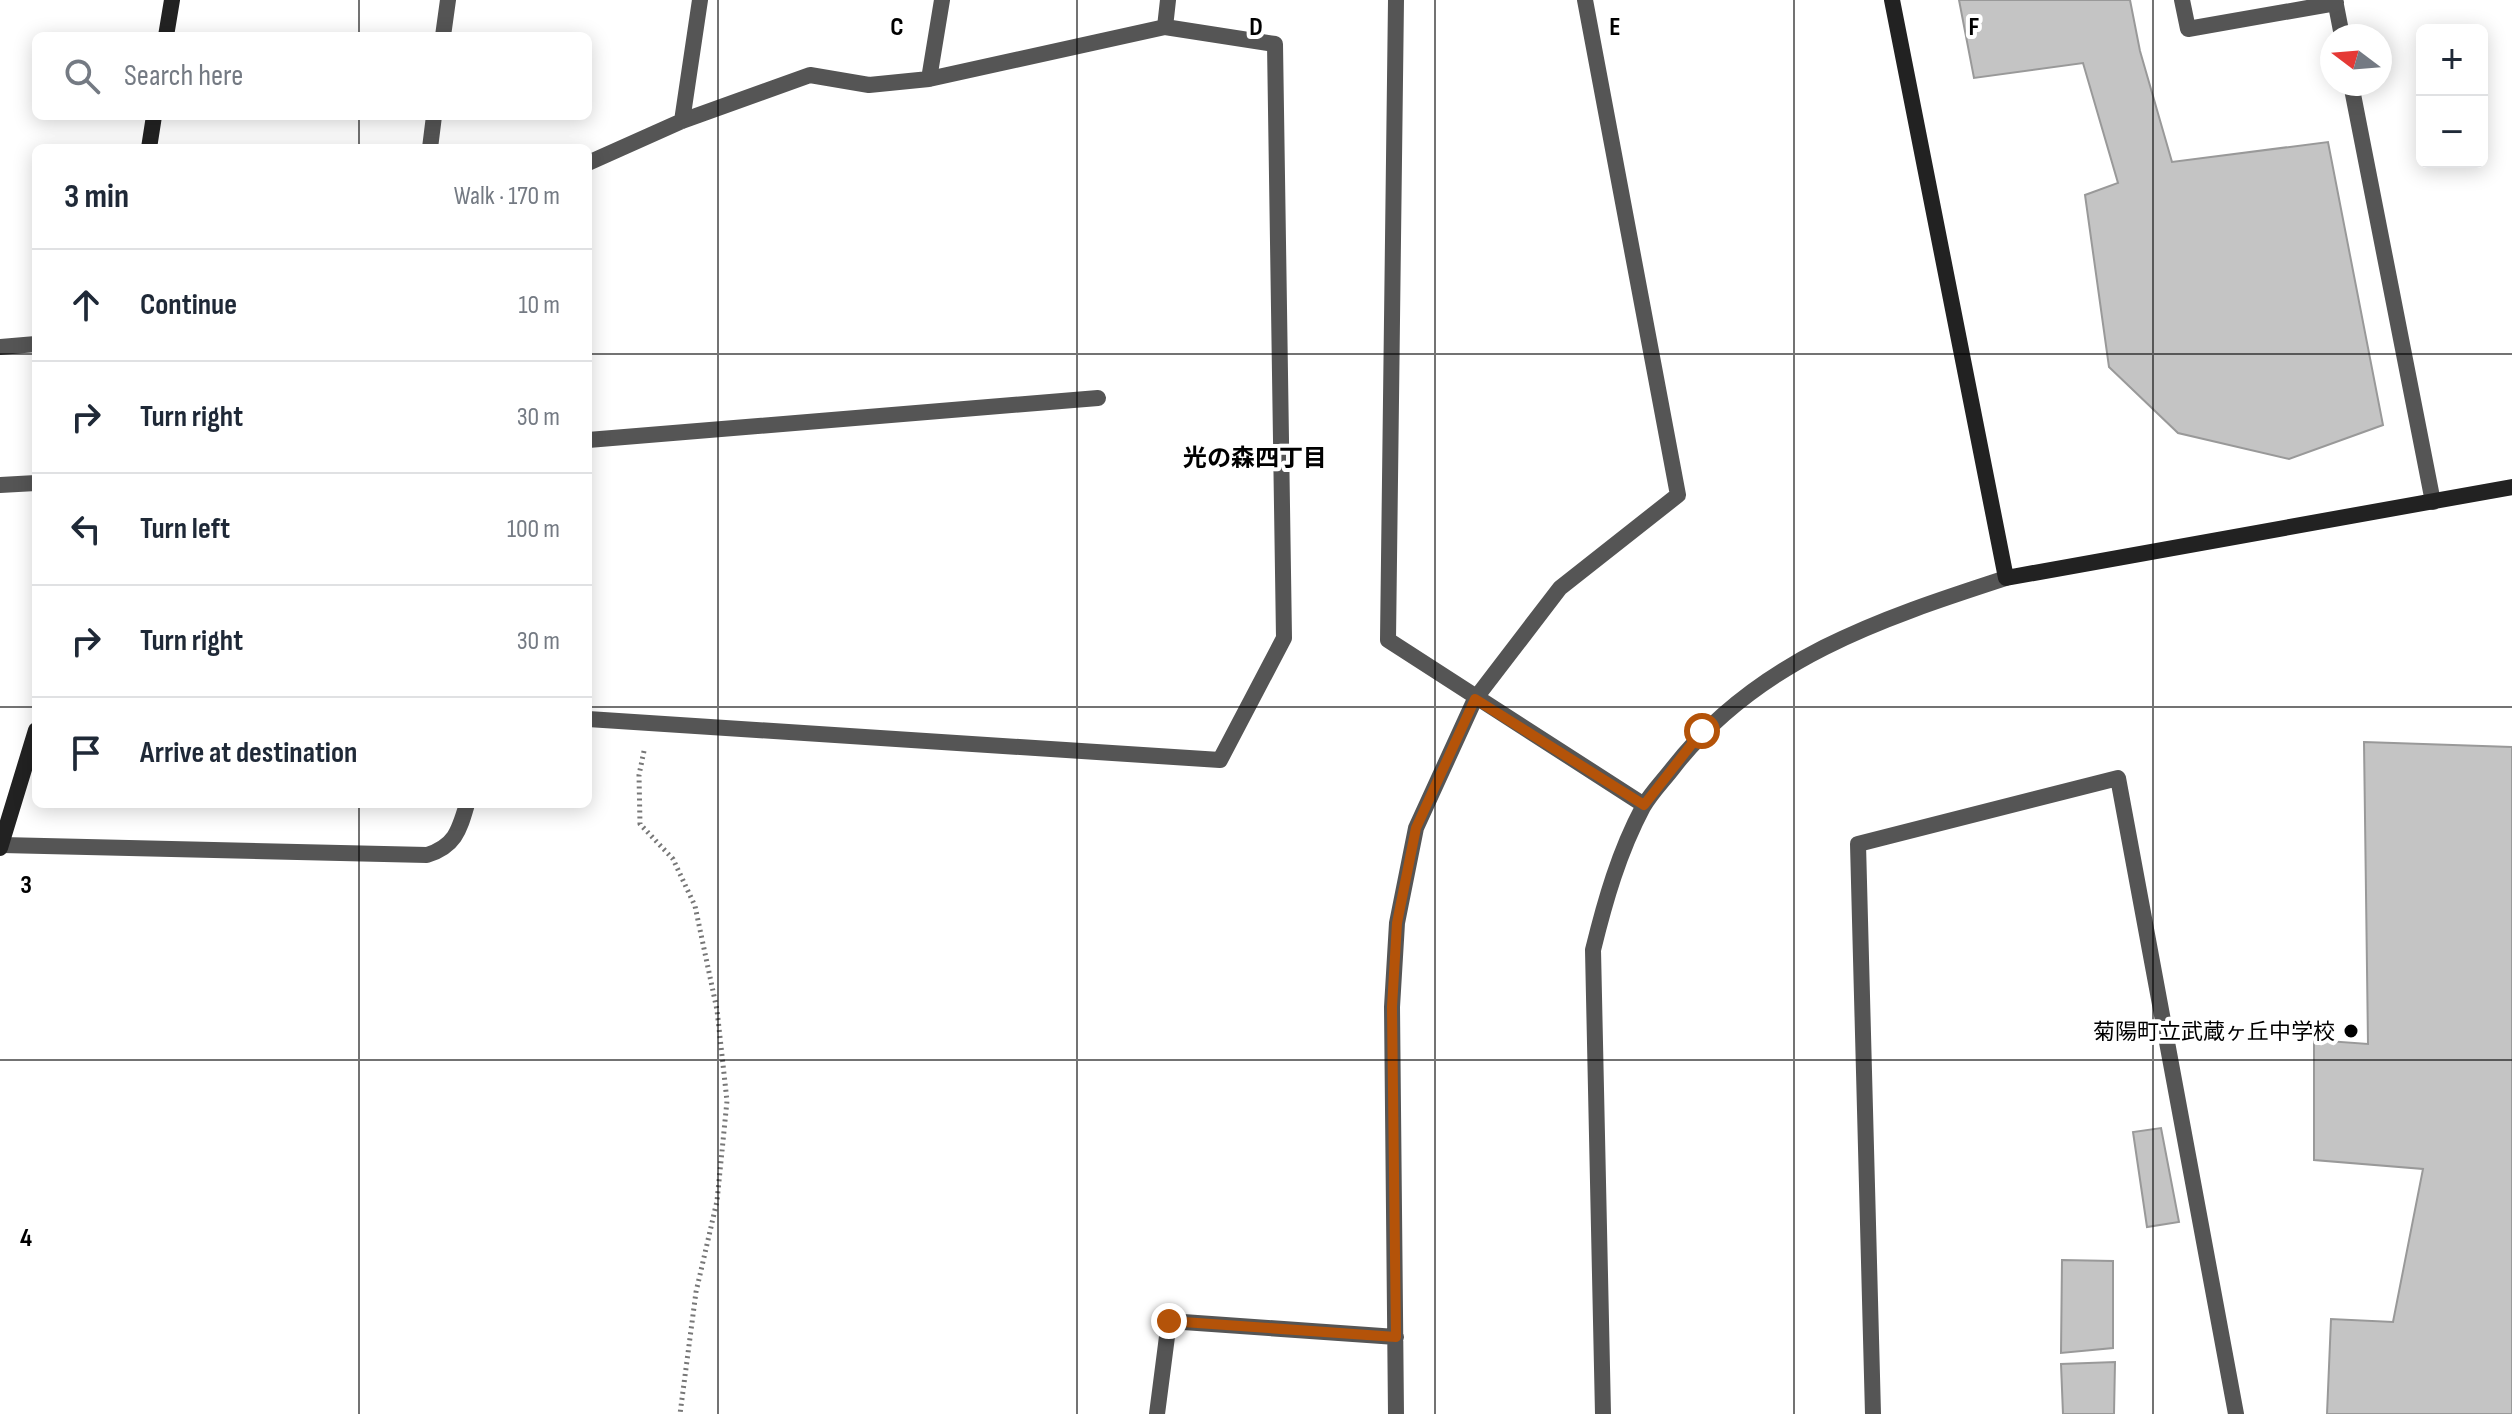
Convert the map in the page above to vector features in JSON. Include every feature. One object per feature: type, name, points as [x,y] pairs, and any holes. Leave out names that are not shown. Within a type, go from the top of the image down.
[{"type":"street","points":[[167,32],[172,0]]},
{"type":"street","points":[[444,32],[448,0]]},
{"type":"street","points":[[682,121],[700,0]]},
{"type":"street","points":[[929,79],[942,0]]},
{"type":"street","points":[[1165,27],[1168,0]]},
{"type":"street","points":[[1396,0],[1388,640],[1475,699],[1644,805]]},
{"type":"street","points":[[1396,1414],[1392,1007],[1397,923],[1416,828],[1475,699],[1560,588],[1678,495],[1585,0]]},
{"type":"street","points":[[1892,0],[2006,578]]},
{"type":"street","points":[[2182,0],[2188,29],[2335,2],[2340,24]]},
{"type":"street","points":[[592,161],[682,121],[810,75],[869,85],[929,79],[1165,27],[1275,44],[1284,638],[1220,760],[592,719]]},
{"type":"street","points":[[2353,96],[2433,502]]},
{"type":"street","points":[[150,144],[153,120]]},
{"type":"street","points":[[430,144],[434,120]]},
{"type":"street","points":[[0,347],[32,344]]},
{"type":"street","points":[[592,440],[1098,398]]},
{"type":"street","points":[[0,485],[32,483]]},
{"type":"street","points":[[1603,1414],[1593,950],[1610,886],[1644,805],[1702,731],[1777,674],[1882,618],[2006,578],[2512,487]]},
{"type":"street","points":[[32,743],[1,846],[427,855],[445,849],[458,835],[466,808]]},
{"type":"street","points":[[1873,1414],[1858,844],[2118,778],[2236,1414]]},
{"type":"street","points":[[1157,1414],[1169,1321],[1396,1337]]},
{"type":"path","points":[[649,722],[639,775],[640,824],[673,859],[695,906],[717,1010],[727,1101],[717,1201],[696,1292],[680,1414]]},
{"type":"building","points":[[1959,0],[2130,0],[2140,51],[2172,162],[2328,142],[2383,425],[2289,459],[2178,433],[2109,367],[2085,195],[2118,183],[2083,63],[1974,78]]},
{"type":"building","points":[[2364,742],[2512,747],[2512,1414],[2327,1414],[2331,1319],[2393,1322],[2423,1169],[2314,1160],[2314,1040],[2368,1044]]},
{"type":"building","points":[[2161,1128],[2179,1222],[2147,1227],[2133,1132]]},
{"type":"building","points":[[2062,1260],[2113,1261],[2113,1348],[2061,1353]]},
{"type":"building","points":[[2115,1362],[2114,1414],[2063,1414],[2061,1364]]},
{"type":"place","name":"菊陽町立武蔵ヶ丘中学校","points":[[2351,1031]]},
{"type":"district","name":"光の森四丁目","points":[[1255,458]]},
{"type":"route","points":[[1169,1321],[1396,1337],[1392,1007],[1397,923],[1416,828],[1475,699],[1644,805],[1702,731]]}]
